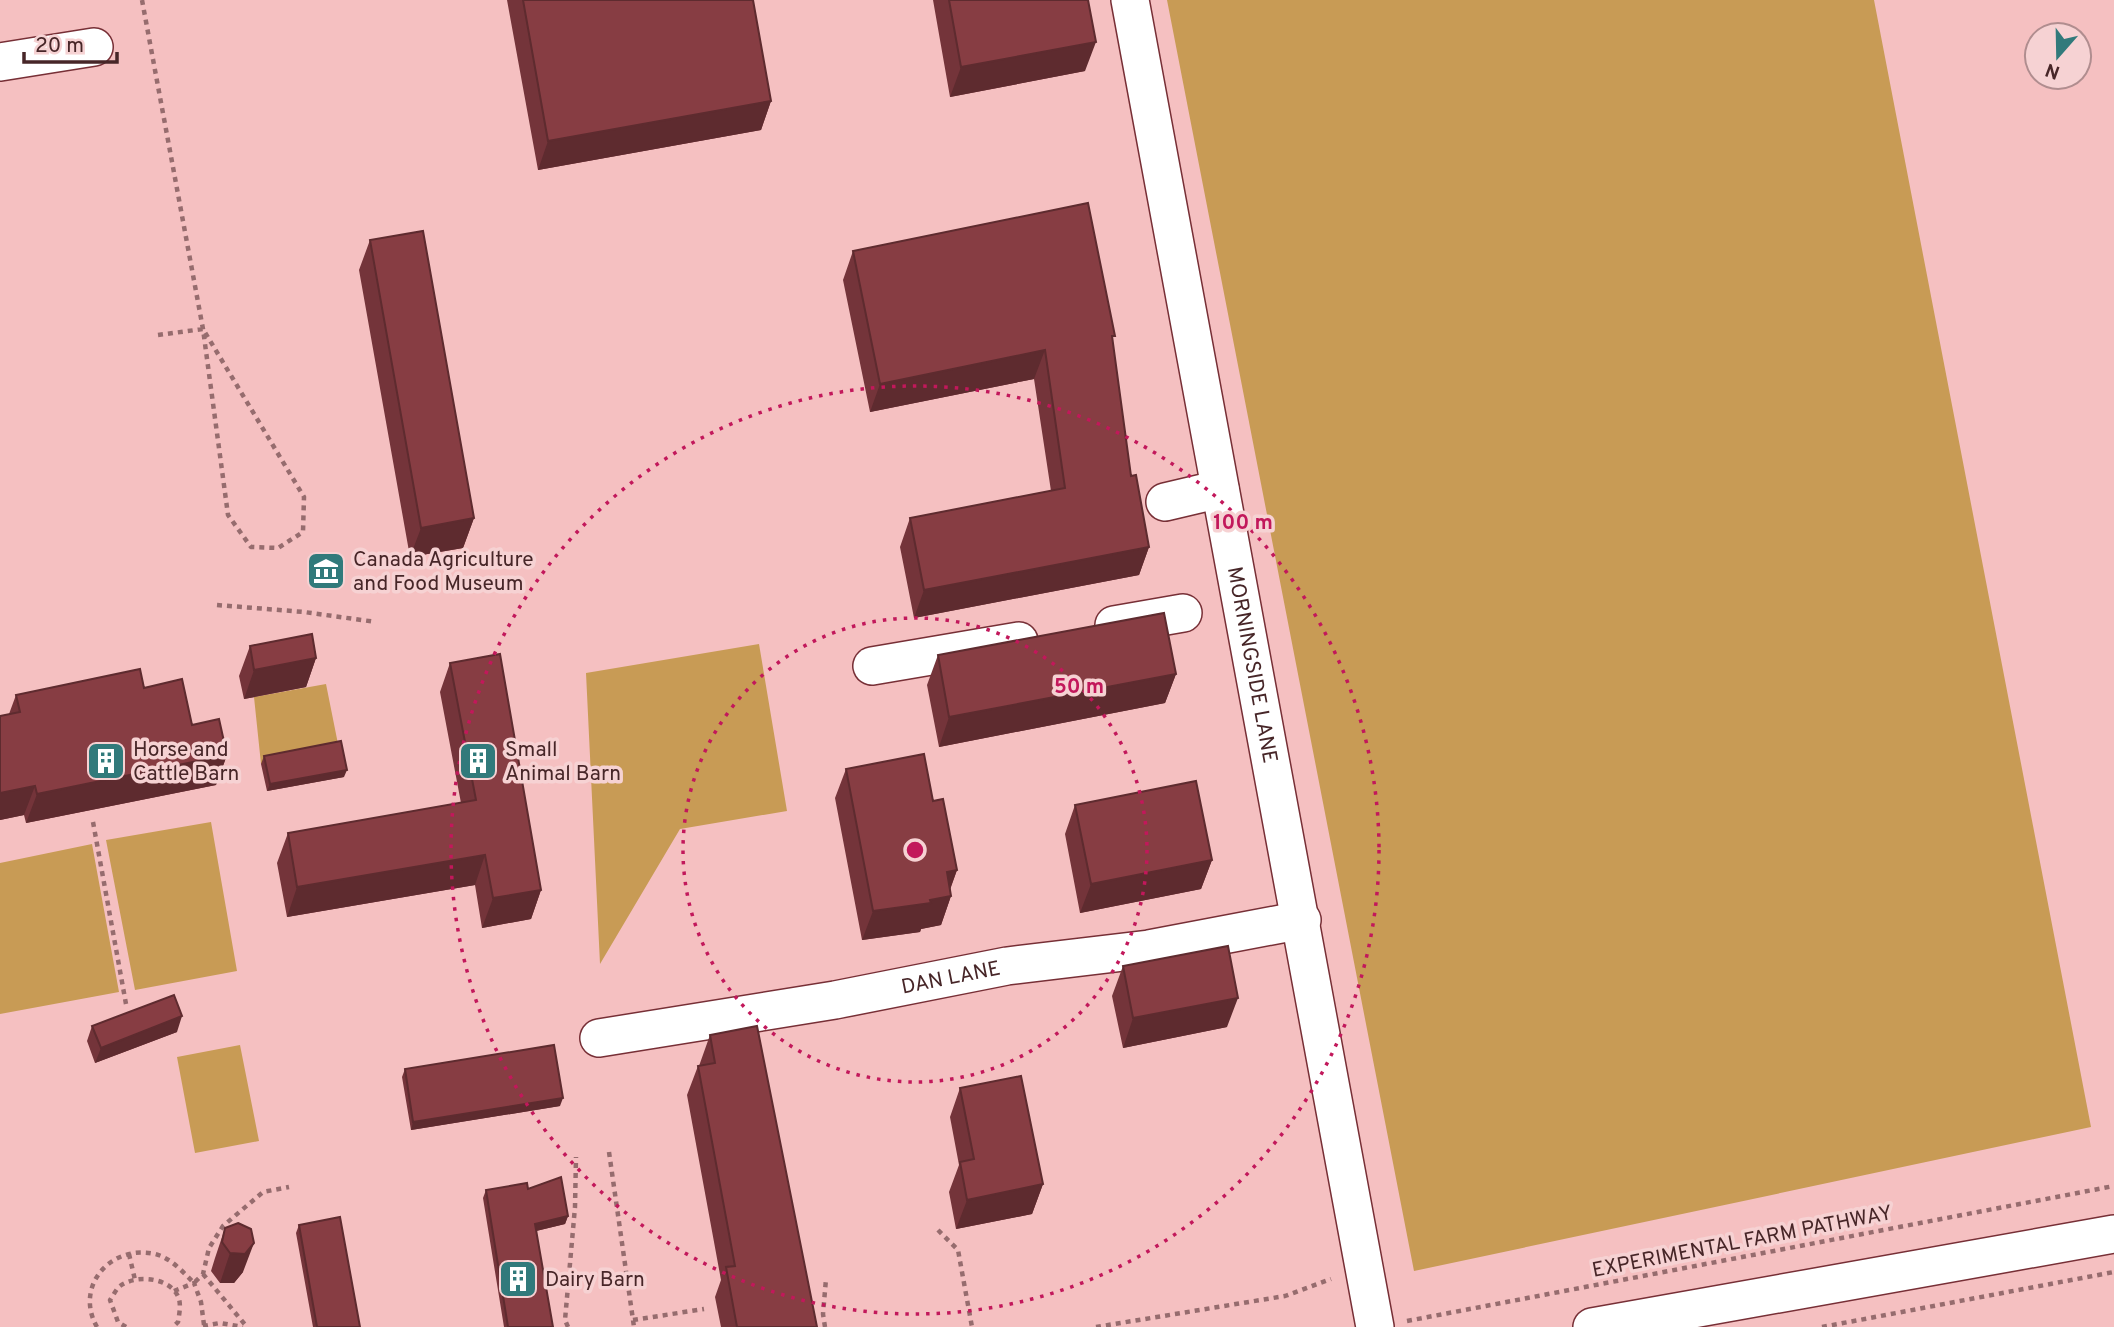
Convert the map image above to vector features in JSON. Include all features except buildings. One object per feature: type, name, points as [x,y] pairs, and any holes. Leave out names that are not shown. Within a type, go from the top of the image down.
[{"type":"street","name":"MORNINGSIDE LANE","points":[[1130,0],[1375,1327]]},
{"type":"street","points":[[0,62],[94,47]]},
{"type":"street","points":[[1165,502],[1220,489]]},
{"type":"street","points":[[1088,629],[1183,613]]},
{"type":"street","points":[[872,666],[1048,636]]},
{"type":"street","name":"DAN LANE","points":[[599,1038],[835,1000],[1007,966],[1149,949],[1301,920]]},
{"type":"street","points":[[1592,1327],[2114,1234]]},
{"type":"path","points":[[142,0],[203,329],[228,515],[251,547],[278,548],[303,532],[304,497],[203,329]]},
{"type":"path","points":[[158,335],[203,329]]},
{"type":"path","points":[[217,606],[304,612],[376,622]]},
{"type":"path","points":[[93,821],[127,1004]]},
{"type":"path","points":[[609,1152],[634,1327]]},
{"type":"path","points":[[568,1327],[565,1320],[575,1207],[576,1157]]},
{"type":"path","name":"EXPERIMENTAL FARM PATHWAY","points":[[1375,1327],[2114,1186]]},
{"type":"path","points":[[174,1291],[194,1283],[203,1274],[209,1248],[223,1226],[263,1192],[289,1187]]},
{"type":"path","points":[[938,1230],[958,1250],[972,1327]]},
{"type":"path","points":[[97,1327],[89,1314],[94,1277],[114,1258],[129,1254],[155,1254],[172,1262],[194,1283],[201,1302],[203,1326],[220,1323],[245,1327]]},
{"type":"path","points":[[129,1254],[135,1280]]},
{"type":"path","points":[[1096,1327],[1285,1296],[1324,1283],[1364,1263]]},
{"type":"path","points":[[1822,1327],[2114,1272]]},
{"type":"path","points":[[203,1274],[245,1327]]},
{"type":"path","points":[[126,1327],[118,1322],[110,1300],[119,1286],[144,1277],[174,1291],[180,1301],[178,1322],[173,1327]]},
{"type":"path","points":[[825,1327],[823,1314],[826,1279]]},
{"type":"path","points":[[633,1320],[704,1309]]},
{"type":"shaded area","points":[[1167,0],[1874,0],[2091,1127],[1414,1271]]},
{"type":"shaded area","points":[[759,644],[787,811],[680,829],[600,964],[586,673]]},
{"type":"shaded area","points":[[326,684],[339,749],[261,764],[254,697]]},
{"type":"shaded area","points":[[211,822],[237,971],[135,990],[106,840]]},
{"type":"shaded area","points":[[92,844],[119,992],[0,1014],[0,863]]},
{"type":"shaded area","points":[[240,1045],[259,1141],[195,1153],[177,1057]]},
{"type":"place","name":"Canada Agriculture and Food Museum","points":[[326,571]]},
{"type":"place","name":"Horse and Cattle Barn","points":[[106,761]]},
{"type":"place","name":"Small Animal Barn","points":[[478,761]]},
{"type":"place","name":"Dairy Barn","points":[[518,1279]]}]
